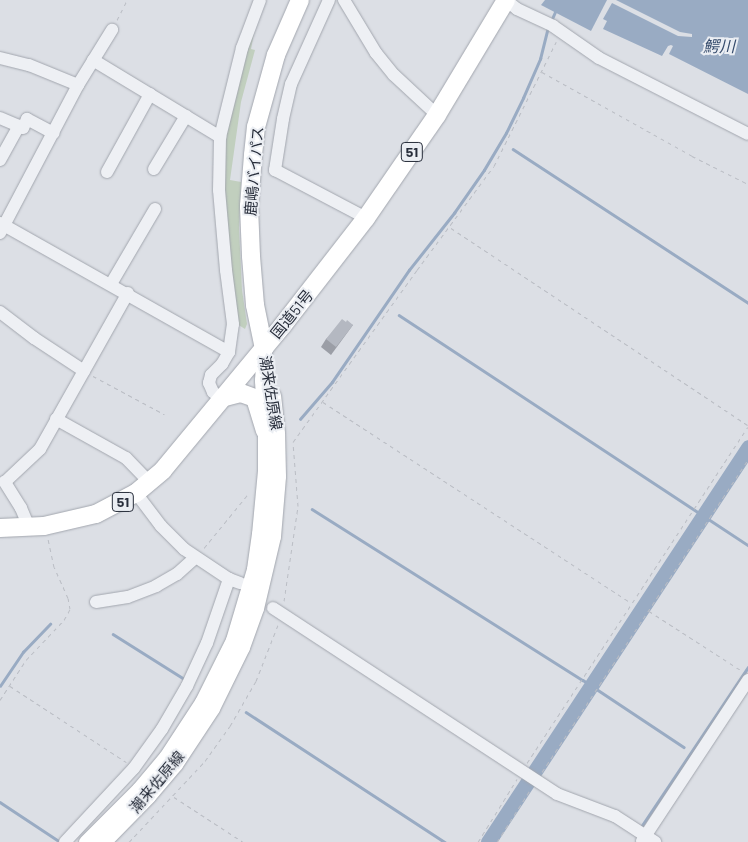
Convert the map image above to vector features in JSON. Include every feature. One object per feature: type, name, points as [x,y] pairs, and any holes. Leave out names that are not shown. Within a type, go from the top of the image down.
[{"type":"highway","name":"鹿嶋バイパス","points":[[264,349],[256,305],[251,256],[249,206],[252,154],[256,127],[276,55],[300,0]]},
{"type":"highway","name":"国道51号","points":[[0,528],[36,526],[96,514],[143,488],[181,450],[264,349],[366,218],[437,115],[506,0]]},
{"type":"highway","points":[[224,398],[241,392],[255,398],[266,431]]},
{"type":"main road","name":"潮来佐原線","points":[[86,842],[139,789],[166,757],[202,702],[233,640],[254,569],[259,534],[266,431],[262,380],[264,349]]},
{"type":"main road","name":"潮来佐原線","points":[[102,842],[148,796],[199,730],[225,685],[256,608],[273,536],[278,476],[277,433],[271,377],[264,349]]},
{"type":"street","points":[[224,398],[213,392],[209,380],[229,352],[233,324],[219,190],[220,137],[242,48],[260,0]]},
{"type":"street","points":[[329,0],[292,84],[281,128],[275,170],[366,218]]},
{"type":"street","points":[[344,0],[376,53],[394,75],[437,115]]},
{"type":"street","points":[[506,0],[517,9],[562,32],[599,58],[748,134]]},
{"type":"street","points":[[112,30],[78,85],[1,227],[128,293],[229,352]]},
{"type":"street","points":[[0,58],[29,65],[78,85]]},
{"type":"street","points":[[94,60],[220,137]]},
{"type":"street","points":[[107,172],[150,94]]},
{"type":"street","points":[[154,169],[186,116]]},
{"type":"street","points":[[0,118],[23,128],[27,119],[53,133]]},
{"type":"street","points":[[0,160],[19,126]]},
{"type":"street","points":[[111,284],[155,210]]},
{"type":"street","points":[[36,526],[21,508],[4,482],[40,450],[128,293]]},
{"type":"street","points":[[0,312],[49,349],[84,371]]},
{"type":"street","points":[[56,419],[126,458],[143,488],[160,526],[195,558],[234,581],[187,686],[162,729],[134,768],[65,842]]},
{"type":"street","points":[[96,602],[128,597],[156,586],[177,574],[195,558]]},
{"type":"street","points":[[278,611],[522,772],[558,794],[615,816],[643,837],[745,675]]},
{"type":"path","points":[[112,30],[127,0]]},
{"type":"path","points":[[129,842],[205,761],[244,704],[270,650],[298,506],[293,442],[494,166],[562,32]]},
{"type":"path","points":[[541,72],[692,156],[748,184]]},
{"type":"path","points":[[450,228],[748,426],[631,603],[478,842]]},
{"type":"path","points":[[84,371],[164,414]]},
{"type":"path","points":[[322,402],[631,603]]},
{"type":"path","points":[[497,842],[535,780],[748,459]]},
{"type":"path","points":[[195,558],[249,493]]},
{"type":"path","points":[[0,700],[26,660],[64,620],[70,609],[68,598],[54,567],[51,547],[36,526]]},
{"type":"path","points":[[648,611],[745,675]]},
{"type":"path","points":[[10,685],[134,768]]},
{"type":"path","points":[[173,796],[243,842]]},
{"type":"green space","points":[[254,33],[251,49],[255,50],[241,102],[230,180],[241,182],[239,228],[242,290],[247,324],[245,329],[237,324],[223,228],[224,149],[241,62]]},
{"type":"water","points":[[545,0],[607,0],[591,31],[541,5]]},
{"type":"water","name":"鰐川","points":[[616,0],[748,0],[748,94],[669,54],[673,46],[671,45],[668,46],[662,56],[603,29],[607,21],[603,19],[612,3],[678,36],[692,37],[692,34],[680,32]]},
{"type":"building","points":[[342,319],[346,322],[347,320],[353,325],[336,347],[326,339]]},
{"type":"waterway","points":[[551,21],[555,12]]},
{"type":"waterway","points":[[300,419],[332,382],[409,270],[454,213],[484,170],[506,133],[523,98],[540,59],[548,28]]},
{"type":"waterway","points":[[513,149],[748,303]]},
{"type":"waterway","points":[[399,315],[748,545]]},
{"type":"waterway","points":[[488,842],[748,447]]},
{"type":"waterway","points":[[312,509],[583,680],[684,747]]},
{"type":"waterway","points":[[0,686],[23,652],[50,624]]},
{"type":"waterway","points":[[113,634],[183,678]]},
{"type":"waterway","points":[[641,827],[748,667]]},
{"type":"waterway","points":[[246,712],[445,842]]},
{"type":"waterway","points":[[0,802],[59,841]]}]
